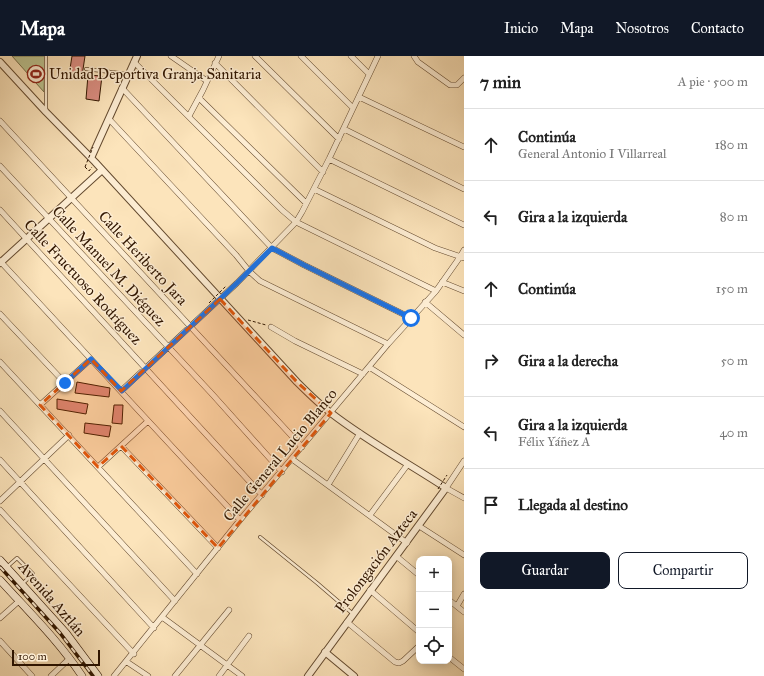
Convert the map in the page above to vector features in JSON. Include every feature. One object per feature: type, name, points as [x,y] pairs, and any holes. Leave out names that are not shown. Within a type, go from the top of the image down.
[{"type":"main road","name":"Avenida Aztlán","points":[[0,560],[66,633],[98,676]]},
{"type":"main road","name":"Avenida Aztlán","points":[[0,580],[82,676]]},
{"type":"street","points":[[91,158],[128,74],[138,56]]},
{"type":"street","points":[[171,56],[207,81]]},
{"type":"street","points":[[189,116],[200,98],[219,56]]},
{"type":"street","points":[[255,56],[339,139]]},
{"type":"street","points":[[301,56],[353,108]]},
{"type":"street","points":[[351,56],[369,74]]},
{"type":"street","points":[[122,391],[249,272],[296,222],[323,172],[378,56]]},
{"type":"street","points":[[414,56],[418,62],[450,85],[457,85],[464,78]]},
{"type":"street","points":[[0,62],[91,158],[297,382],[331,413],[408,464],[464,498]]},
{"type":"street","points":[[134,62],[282,210],[296,222],[436,291]]},
{"type":"street","points":[[215,63],[323,172]]},
{"type":"street","points":[[122,88],[272,248],[411,318]]},
{"type":"street","points":[[359,97],[464,147]]},
{"type":"street","points":[[200,98],[306,203]]},
{"type":"street","points":[[109,119],[236,255],[249,272],[260,281],[388,344]]},
{"type":"street","name":"Calle Heriberto Jara","points":[[0,121],[302,447]]},
{"type":"street","points":[[344,129],[464,189]]},
{"type":"street","points":[[329,159],[464,225]]},
{"type":"street","name":"Calle Manuel M. Diéguez","points":[[0,166],[213,395],[282,472]]},
{"type":"street","points":[[102,170],[0,262],[122,391],[240,520]]},
{"type":"street","points":[[314,189],[403,233],[440,250],[462,258]]},
{"type":"street","name":"Calle Fructuoso Rodríguez","points":[[0,210],[262,495]]},
{"type":"street","name":"Calle General Lucio Blanco","points":[[116,675],[240,520],[282,472],[388,344],[436,291],[462,258],[464,250]]},
{"type":"street","points":[[442,282],[464,292]]},
{"type":"street","points":[[425,302],[464,335]]},
{"type":"street","points":[[0,314],[65,383]]},
{"type":"street","points":[[271,327],[295,341],[363,374]]},
{"type":"street","points":[[40,405],[91,359]]},
{"type":"street","points":[[0,362],[197,574]]},
{"type":"street","points":[[369,367],[464,427]]},
{"type":"street","points":[[0,411],[175,601]]},
{"type":"street","points":[[98,467],[148,421]]},
{"type":"street","points":[[328,485],[360,433]]},
{"type":"street","points":[[0,501],[69,436]]},
{"type":"street","points":[[121,446],[218,548]]},
{"type":"street","points":[[292,459],[407,543]]},
{"type":"street","points":[[0,460],[154,628]]},
{"type":"street","name":"Prolongación Azteca","points":[[308,676],[370,590],[407,543],[464,461]]},
{"type":"street","points":[[370,516],[408,464]]},
{"type":"street","points":[[0,510],[134,654]]},
{"type":"street","points":[[419,526],[464,555]]},
{"type":"street","points":[[396,556],[416,573]]},
{"type":"street","points":[[370,590],[416,629]]},
{"type":"street","points":[[457,606],[464,594]]},
{"type":"street","points":[[0,618],[18,601]]},
{"type":"street","points":[[452,602],[464,612]]},
{"type":"street","points":[[175,676],[229,610]]},
{"type":"street","points":[[162,617],[242,676]]},
{"type":"street","points":[[347,622],[395,662],[399,663],[403,661],[416,649]]},
{"type":"street","points":[[219,676],[249,636]]},
{"type":"street","points":[[0,641],[32,676]]},
{"type":"street","points":[[325,652],[354,676]]},
{"type":"street","points":[[51,676],[69,659]]},
{"type":"street","points":[[452,659],[464,669]]},
{"type":"street","points":[[127,662],[148,676]]},
{"type":"lane","points":[[46,56],[46,112]]},
{"type":"lane","points":[[86,69],[128,74]]},
{"type":"lane","points":[[260,537],[318,583],[353,614]]},
{"type":"lane","points":[[7,568],[17,558],[32,574],[22,584]]},
{"type":"path","points":[[89,171],[85,167],[93,147]]},
{"type":"path","points":[[209,303],[226,286]]},
{"type":"path","points":[[239,319],[256,321],[271,327]]},
{"type":"path","points":[[438,490],[447,475]]},
{"type":"highlighted area","points":[[220,299],[297,382],[331,413],[218,548],[121,446],[98,467],[40,405],[91,359],[121,391]]},
{"type":"green space","name":"Unidad Deportiva Granja Sanitaria","points":[[12,56],[45,56],[44,92]]},
{"type":"building","points":[[72,56],[85,56],[82,76],[69,75]]},
{"type":"building","points":[[88,75],[102,76],[99,101],[86,99]]},
{"type":"building","points":[[77,382],[110,388],[109,397],[75,393]]},
{"type":"building","points":[[57,399],[88,404],[86,414],[57,409]]},
{"type":"building","points":[[114,405],[123,405],[122,424],[112,423]]},
{"type":"building","points":[[85,423],[111,426],[109,437],[84,433]]},
{"type":"railway","points":[[0,567],[60,633],[93,676]]},
{"type":"place","name":"Unidad Deportiva Granja Sanitaria","points":[[36,74]]},
{"type":"route","points":[[65,383],[91,359],[122,391],[272,248],[411,318]]}]
